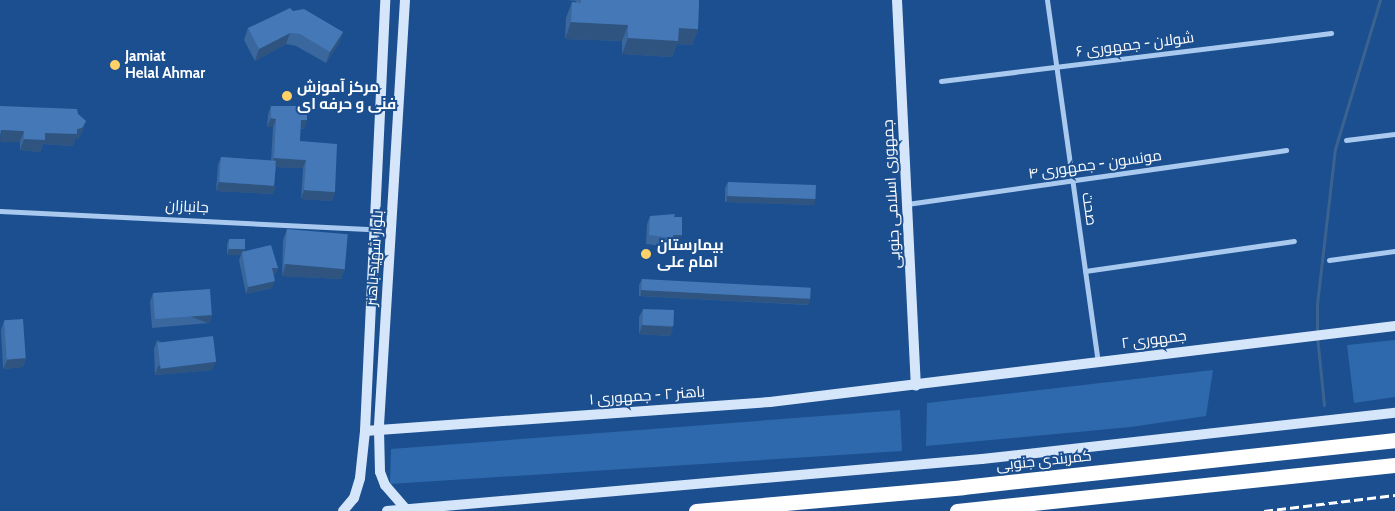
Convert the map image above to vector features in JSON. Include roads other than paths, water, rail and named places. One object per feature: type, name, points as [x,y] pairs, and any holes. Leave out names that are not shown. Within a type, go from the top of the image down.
[{"type":"highway","name":"کمربندی جنوبی","points":[[696,511],[963,488],[1395,440]]},
{"type":"highway","points":[[957,511],[1395,465]]},
{"type":"main road","name":"بلوار شهید باهنر","points":[[343,511],[354,498],[360,478],[365,430],[385,0]]},
{"type":"main road","name":"بلوار شهید باهنر","points":[[405,0],[379,430],[383,478],[391,494],[406,510]]},
{"type":"main road","name":"جمهوری اسلامی جنوبی","points":[[898,0],[916,386]]},
{"type":"main road","name":"جمهوری ۲","points":[[916,386],[1395,326]]},
{"type":"main road","name":"باهنر ۲ - جمهوری ۱","points":[[365,430],[770,402],[916,386]]},
{"type":"main road","points":[[387,511],[954,462],[1395,413]]},
{"type":"street","name":"صحت","points":[[1047,0],[1098,362]]},
{"type":"street","name":"شولان - جمهوری ۶","points":[[941,81],[1331,33]]},
{"type":"street","points":[[1346,140],[1395,134]]},
{"type":"street","name":"مونسون - جمهوری ۴","points":[[907,204],[1286,150]]},
{"type":"street","name":"جانبازان","points":[[0,211],[373,229]]},
{"type":"street","points":[[1085,271],[1294,242]]},
{"type":"street","points":[[1329,260],[1395,251]]},
{"type":"waterway","points":[[1324,405],[1317,336],[1317,304],[1335,149],[1380,0]]},
{"type":"railway","points":[[1264,511],[1395,495]]},
{"type":"place","name":"Jamiat Helal Ahmar","points":[[115,65]]},
{"type":"place","name":"مرکز آموزش فنی و حرفه ای","points":[[287,96]]},
{"type":"place","name":"بیمارستان امام علی","points":[[646,254]]}]
